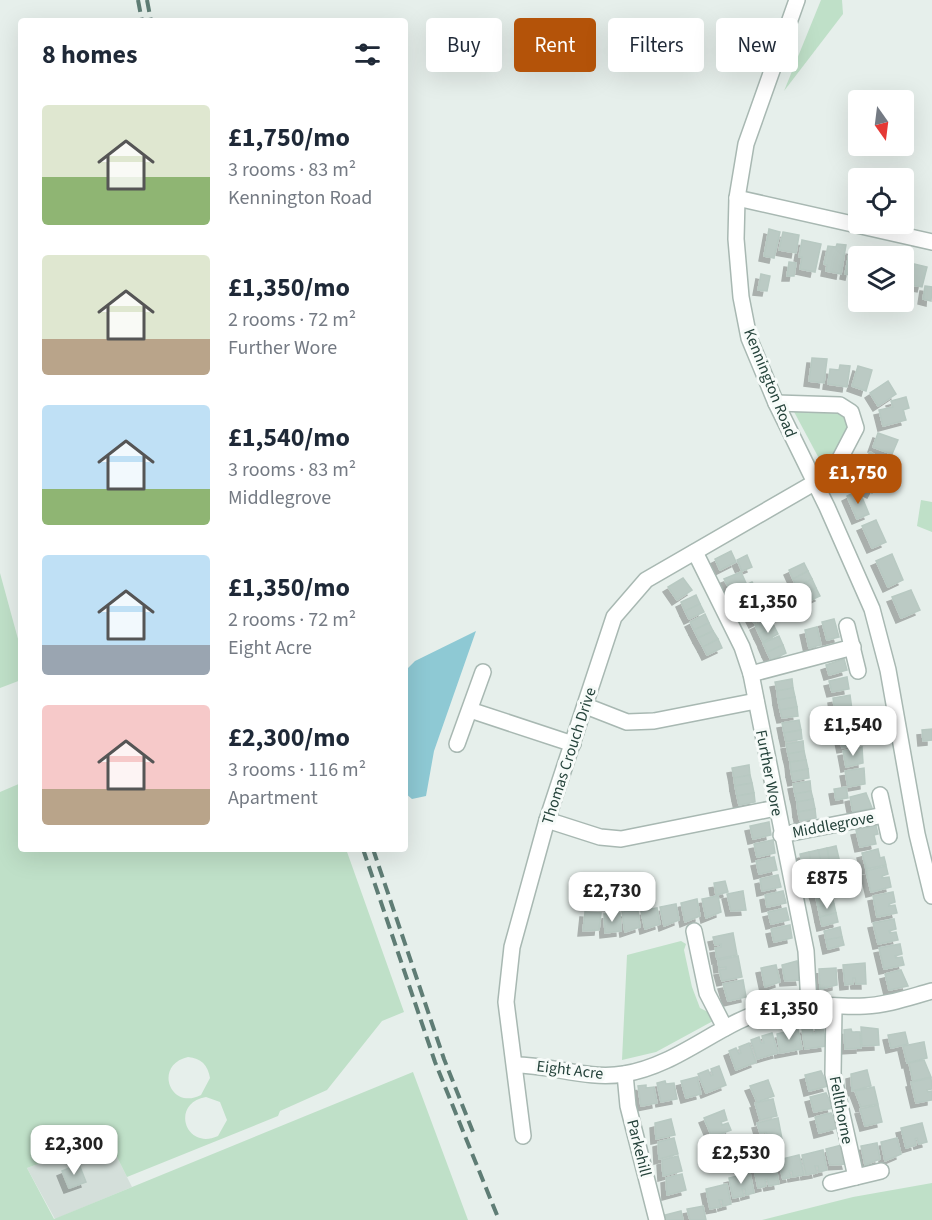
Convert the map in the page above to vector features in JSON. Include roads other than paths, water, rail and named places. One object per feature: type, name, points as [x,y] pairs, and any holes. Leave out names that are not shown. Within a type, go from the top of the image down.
[{"type":"street","name":"Kennington Road","points":[[797,0],[746,144],[737,198],[737,259],[744,318],[749,338],[776,403],[858,576],[882,644],[917,834],[932,896]]},
{"type":"street","points":[[737,198],[932,242]]},
{"type":"street","name":"Thomas Crouch Drive","points":[[523,1136],[506,1002],[512,947],[547,820],[614,617],[646,580],[833,472],[856,428],[855,418],[846,407],[840,405],[776,403]]},
{"type":"street","name":"Further Wore","points":[[695,552],[742,647],[750,674],[806,951],[809,1004]]},
{"type":"street","points":[[847,626],[858,671]]},
{"type":"street","points":[[750,674],[853,647]]},
{"type":"street","points":[[458,744],[483,672]]},
{"type":"street","points":[[585,706],[627,722],[654,721],[756,701]]},
{"type":"street","points":[[470,710],[573,744]]},
{"type":"street","name":"Middlegrove","points":[[880,795],[889,836]]},
{"type":"street","points":[[547,820],[600,837],[621,839],[776,808]]},
{"type":"street","name":"Middlegrove","points":[[781,835],[885,815]]},
{"type":"street","points":[[694,931],[707,993],[725,1028]]},
{"type":"street","name":"Eight Acre","points":[[515,1065],[539,1065],[597,1076],[625,1074],[675,1058],[725,1028],[774,1008],[809,1004],[879,1005],[932,991]]},
{"type":"street","name":"Fellthorne","points":[[834,1006],[833,1074],[856,1177]]},
{"type":"street","name":"Parkehill","points":[[625,1074],[628,1106],[657,1220]]},
{"type":"street","points":[[831,1183],[881,1171]]},
{"type":"water","points":[[476,631],[434,751],[426,796],[412,799],[408,796],[408,668],[415,661]]},
{"type":"railway","points":[[138,0],[141,18]]},
{"type":"railway","points":[[147,0],[150,18]]},
{"type":"railway","points":[[364,852],[435,1062],[499,1220]]},
{"type":"railway","points":[[374,852],[444,1059],[473,1132]]}]
